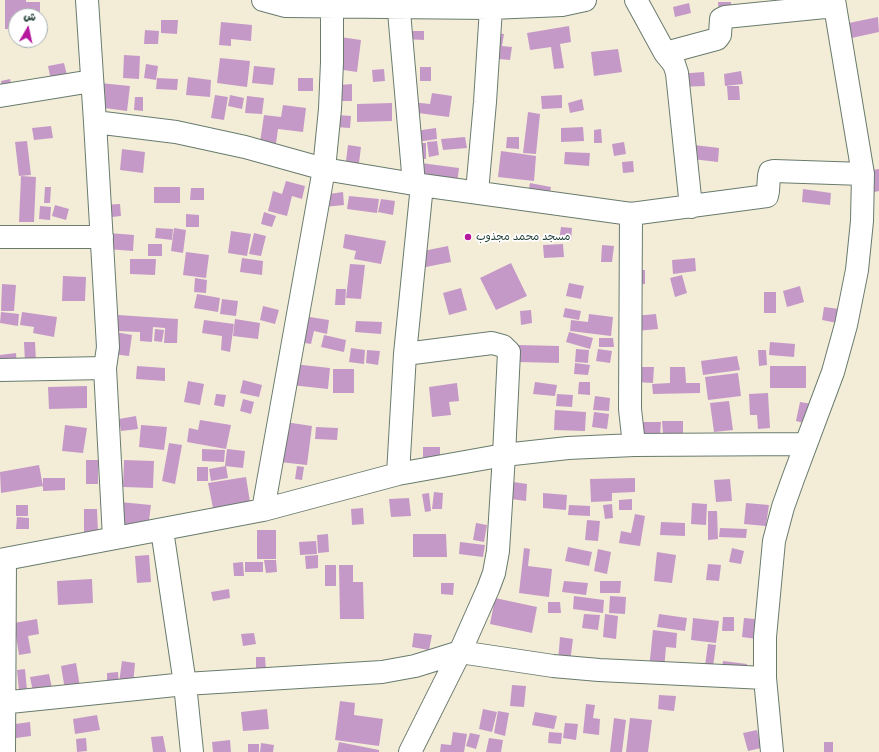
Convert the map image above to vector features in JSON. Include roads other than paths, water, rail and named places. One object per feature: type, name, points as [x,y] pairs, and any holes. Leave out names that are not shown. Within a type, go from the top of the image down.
[{"type":"street","points":[[87,0],[108,347],[105,368],[114,538]]},
{"type":"street","points":[[263,0],[285,6],[398,4],[491,8],[562,5],[585,0]]},
{"type":"street","points":[[636,0],[665,53],[674,64],[677,73],[691,207]]},
{"type":"street","points":[[665,53],[717,39],[720,35],[721,19],[725,17],[835,3],[864,174],[862,221],[857,270],[846,325],[833,372],[792,478],[774,541],[765,637],[765,678],[772,752]]},
{"type":"street","points":[[398,4],[418,184],[405,354],[398,474]]},
{"type":"street","points":[[263,510],[324,169],[330,109],[332,6]]},
{"type":"street","points":[[477,192],[491,8]]},
{"type":"street","points":[[0,96],[92,80]]},
{"type":"street","points":[[95,122],[176,132],[245,147],[324,169],[418,184],[632,214],[767,196],[770,172],[774,170],[864,174]]},
{"type":"street","points":[[632,214],[630,409],[634,446]]},
{"type":"street","points":[[0,237],[102,237]]},
{"type":"street","points":[[405,354],[492,343],[503,346],[509,352],[498,551],[494,573],[460,652],[410,752]]},
{"type":"street","points":[[0,370],[105,368]]},
{"type":"street","points":[[4,752],[3,559],[263,510],[398,474],[504,455],[568,448],[806,444]]},
{"type":"street","points":[[162,530],[185,684],[192,752]]},
{"type":"street","points":[[3,702],[185,684],[382,672],[415,666],[460,652],[553,666],[600,670],[765,678]]},
{"type":"place","name":"مسجد محمد مجذوب","points":[[468,237]]}]
